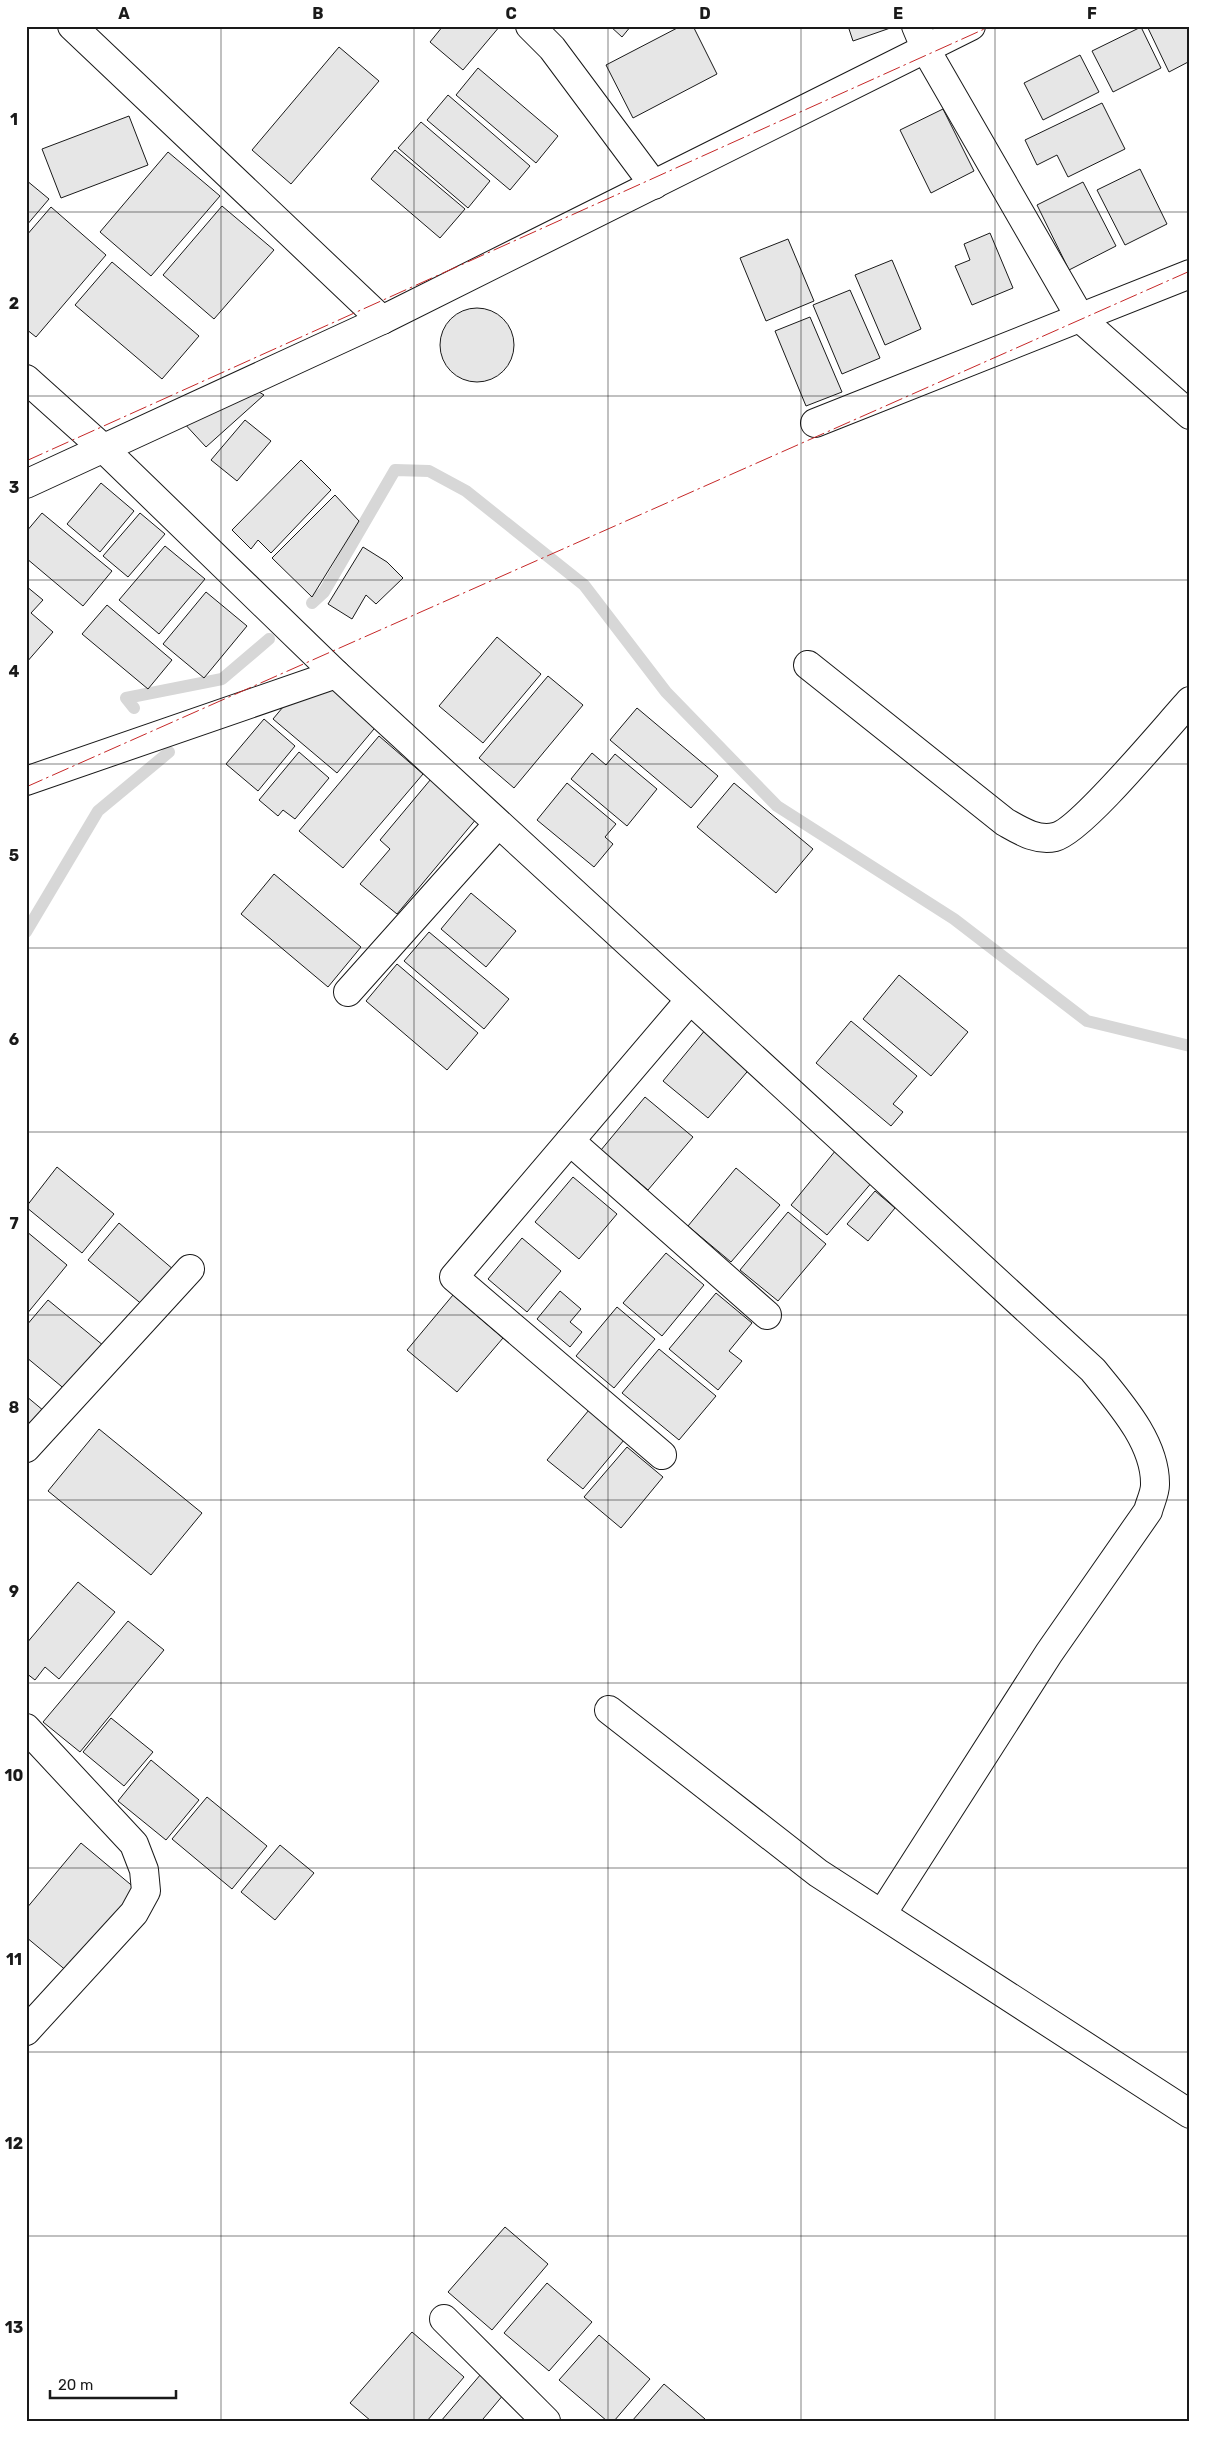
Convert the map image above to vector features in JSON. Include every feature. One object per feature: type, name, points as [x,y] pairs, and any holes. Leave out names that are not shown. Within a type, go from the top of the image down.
[{"type":"street","points":[[72,26],[382,320]]},
{"type":"street","points":[[530,26],[552,48],[654,185]]},
{"type":"street","points":[[26,484],[382,320],[654,185],[921,38],[971,26]]},
{"type":"street","points":[[921,38],[1081,319],[1190,416]]},
{"type":"street","points":[[815,423],[1081,319],[1190,274]]},
{"type":"street","points":[[26,379],[104,448],[336,674],[689,1001],[1093,1370],[1130,1415],[1150,1458],[1155,1485],[1148,1511],[1049,1653],[882,1914]]},
{"type":"street","points":[[808,666],[1005,822],[1033,837],[1056,837],[1080,823],[1190,701]]},
{"type":"street","points":[[26,781],[336,674]]},
{"type":"street","points":[[348,992],[498,824]]},
{"type":"street","points":[[662,1455],[454,1277],[689,1001]]},
{"type":"street","points":[[570,1141],[767,1316]]},
{"type":"street","points":[[26,1448],[190,1268]]},
{"type":"street","points":[[609,1710],[818,1873],[1190,2114]]},
{"type":"street","points":[[26,2031],[134,1912],[146,1891],[144,1870],[134,1844],[31,1743]]},
{"type":"street","points":[[444,2319],[546,2421]]},
{"type":"building","points":[[443,26],[500,26],[463,70],[430,42]]},
{"type":"building","points":[[610,26],[631,26],[622,37]]},
{"type":"building","points":[[681,26],[693,26],[717,74],[633,118],[606,65]]},
{"type":"building","points":[[848,26],[896,26],[853,41]]},
{"type":"building","points":[[1147,26],[1190,26],[1190,61],[1169,72]]},
{"type":"building","points":[[1141,27],[1161,68],[1113,92],[1092,51]]},
{"type":"building","points":[[339,47],[379,81],[291,184],[252,150]]},
{"type":"building","points":[[1080,55],[1099,92],[1043,120],[1024,83]]},
{"type":"building","points":[[478,68],[558,136],[536,163],[456,95]]},
{"type":"building","points":[[448,95],[530,166],[510,190],[427,120]]},
{"type":"building","points":[[1102,103],[1125,149],[1068,177],[1057,155],[1037,165],[1025,140]]},
{"type":"building","points":[[943,109],[974,171],[931,193],[900,130]]},
{"type":"building","points":[[129,116],[148,165],[61,198],[42,149]]},
{"type":"building","points":[[421,122],[490,181],[468,208],[398,148]]},
{"type":"building","points":[[395,150],[465,209],[440,238],[371,179]]},
{"type":"building","points":[[168,152],[220,196],[151,276],[100,232]]},
{"type":"building","points":[[1140,169],[1167,224],[1125,245],[1097,190]]},
{"type":"building","points":[[26,180],[49,199],[26,226]]},
{"type":"building","points":[[1083,182],[1116,246],[1069,270],[1037,205]]},
{"type":"building","points":[[222,206],[274,250],[214,319],[163,275]]},
{"type":"building","points":[[51,207],[106,255],[36,337],[26,329],[26,236]]},
{"type":"building","points":[[990,233],[1013,288],[972,305],[955,266],[970,260],[964,244]]},
{"type":"building","points":[[788,239],[814,301],[766,321],[740,258]]},
{"type":"building","points":[[892,260],[921,329],[885,345],[855,275]]},
{"type":"building","points":[[112,262],[199,336],[162,379],[75,305]]},
{"type":"building","points":[[850,290],[880,358],[842,374],[813,305]]},
{"type":"building","points":[[477,308],[491,311],[503,319],[511,331],[514,345],[511,359],[503,371],[491,379],[477,382],[463,379],[451,371],[443,359],[440,345],[443,331],[451,319],[463,311]]},
{"type":"building","points":[[810,317],[842,392],[806,406],[775,331]]},
{"type":"building","points":[[249,386],[264,395],[206,447],[182,421]]},
{"type":"building","points":[[245,420],[271,441],[237,481],[211,460]]},
{"type":"building","points":[[301,460],[331,490],[271,553],[258,540],[251,549],[232,530]]},
{"type":"building","points":[[101,483],[134,511],[100,552],[67,524]]},
{"type":"building","points":[[335,495],[359,521],[312,597],[272,558]]},
{"type":"building","points":[[42,513],[112,571],[83,606],[26,558],[26,532]]},
{"type":"building","points":[[140,513],[165,534],[128,577],[103,556]]},
{"type":"building","points":[[165,546],[205,579],[159,634],[119,600]]},
{"type":"building","points":[[363,547],[387,562],[403,578],[376,604],[366,595],[352,619],[328,604]]},
{"type":"building","points":[[26,586],[43,600],[31,613],[53,632],[26,663]]},
{"type":"building","points":[[206,592],[247,626],[204,678],[163,644]]},
{"type":"building","points":[[107,605],[172,660],[148,689],[82,634]]},
{"type":"building","points":[[497,637],[541,674],[483,743],[439,706]]},
{"type":"building","points":[[548,676],[583,705],[514,788],[479,758]]},
{"type":"building","points":[[337,688],[379,723],[337,773],[273,719],[293,695]]},
{"type":"building","points":[[637,708],[718,776],[691,808],[610,740]]},
{"type":"building","points":[[264,719],[295,746],[258,791],[226,764]]},
{"type":"building","points":[[379,736],[423,774],[343,868],[299,831]]},
{"type":"building","points":[[299,752],[329,778],[295,819],[283,810],[278,816],[259,800]]},
{"type":"building","points":[[592,753],[606,765],[615,754],[657,789],[627,826],[571,779]]},
{"type":"building","points":[[436,773],[482,812],[397,914],[360,884],[390,849],[380,840]]},
{"type":"building","points":[[567,783],[616,824],[605,837],[613,844],[594,867],[537,820]]},
{"type":"building","points":[[734,783],[813,849],[776,893],[697,827]]},
{"type":"building","points":[[274,874],[361,947],[328,987],[241,914]]},
{"type":"building","points":[[471,893],[516,931],[486,967],[441,929]]},
{"type":"building","points":[[429,932],[509,999],[484,1029],[404,961]]},
{"type":"building","points":[[397,964],[478,1033],[447,1070],[366,1001]]},
{"type":"building","points":[[899,975],[968,1032],[931,1076],[863,1019]]},
{"type":"building","points":[[851,1021],[917,1076],[893,1104],[903,1112],[891,1126],[816,1063]]},
{"type":"building","points":[[706,1029],[752,1066],[708,1118],[663,1081]]},
{"type":"building","points":[[645,1097],[693,1137],[648,1190],[601,1150]]},
{"type":"building","points":[[836,1150],[873,1181],[827,1235],[791,1205]]},
{"type":"building","points":[[57,1167],[114,1214],[82,1253],[26,1207]]},
{"type":"building","points":[[736,1168],[780,1205],[731,1262],[688,1226]]},
{"type":"building","points":[[573,1177],[617,1214],[579,1259],[535,1222]]},
{"type":"building","points":[[875,1191],[895,1208],[868,1241],[847,1224]]},
{"type":"building","points":[[788,1212],[826,1244],[778,1301],[740,1270]]},
{"type":"building","points":[[119,1223],[174,1270],[144,1306],[88,1260]]},
{"type":"building","points":[[26,1231],[67,1265],[26,1315]]},
{"type":"building","points":[[522,1238],[561,1271],[527,1312],[488,1279]]},
{"type":"building","points":[[666,1253],[704,1285],[662,1336],[623,1303]]},
{"type":"building","points":[[560,1291],[581,1309],[570,1322],[582,1332],[570,1347],[537,1319]]},
{"type":"building","points":[[716,1293],[752,1323],[729,1351],[742,1361],[718,1390],[669,1349]]},
{"type":"building","points":[[453,1295],[503,1338],[457,1392],[407,1350]]},
{"type":"building","points":[[48,1300],[104,1346],[67,1391],[26,1357],[26,1326]]},
{"type":"building","points":[[617,1307],[655,1339],[614,1388],[576,1356]]},
{"type":"building","points":[[659,1349],[716,1396],[679,1440],[622,1393]]},
{"type":"building","points":[[26,1396],[50,1416],[26,1437]]},
{"type":"building","points":[[589,1410],[624,1440],[583,1489],[547,1460]]},
{"type":"building","points":[[99,1429],[202,1513],[151,1575],[48,1491]]},
{"type":"building","points":[[627,1447],[663,1477],[621,1528],[584,1497]]},
{"type":"building","points":[[78,1582],[115,1612],[59,1679],[45,1667],[35,1680],[26,1673],[26,1644]]},
{"type":"building","points":[[128,1621],[164,1650],[80,1752],[43,1722]]},
{"type":"building","points":[[111,1718],[153,1752],[124,1786],[83,1752]]},
{"type":"building","points":[[151,1760],[199,1800],[166,1840],[118,1801]]},
{"type":"building","points":[[207,1797],[267,1846],[232,1889],[172,1839]]},
{"type":"building","points":[[81,1843],[136,1889],[68,1972],[26,1937],[26,1909]]},
{"type":"building","points":[[280,1845],[314,1873],[275,1920],[241,1892]]},
{"type":"building","points":[[505,2227],[548,2264],[492,2330],[448,2292]]},
{"type":"building","points":[[547,2283],[592,2322],[549,2371],[504,2333]]},
{"type":"building","points":[[412,2332],[464,2377],[427,2421],[371,2421],[350,2403]]},
{"type":"building","points":[[599,2335],[650,2379],[614,2421],[607,2421],[559,2380]]},
{"type":"building","points":[[481,2374],[504,2394],[483,2419],[485,2421],[441,2421]]},
{"type":"building","points":[[664,2384],[705,2419],[704,2421],[632,2421]]},
{"type":"waterway","points":[[312,603],[324,592],[395,470],[429,471],[466,491],[584,585],[666,692],[777,806],[954,919],[1087,1021],[1190,1046]]},
{"type":"waterway","points":[[134,708],[126,698],[222,679],[269,639]]},
{"type":"waterway","points":[[26,932],[98,811],[169,752]]},
{"type":"power","points":[[26,461],[991,26]]},
{"type":"power","points":[[26,787],[1190,271]]}]
